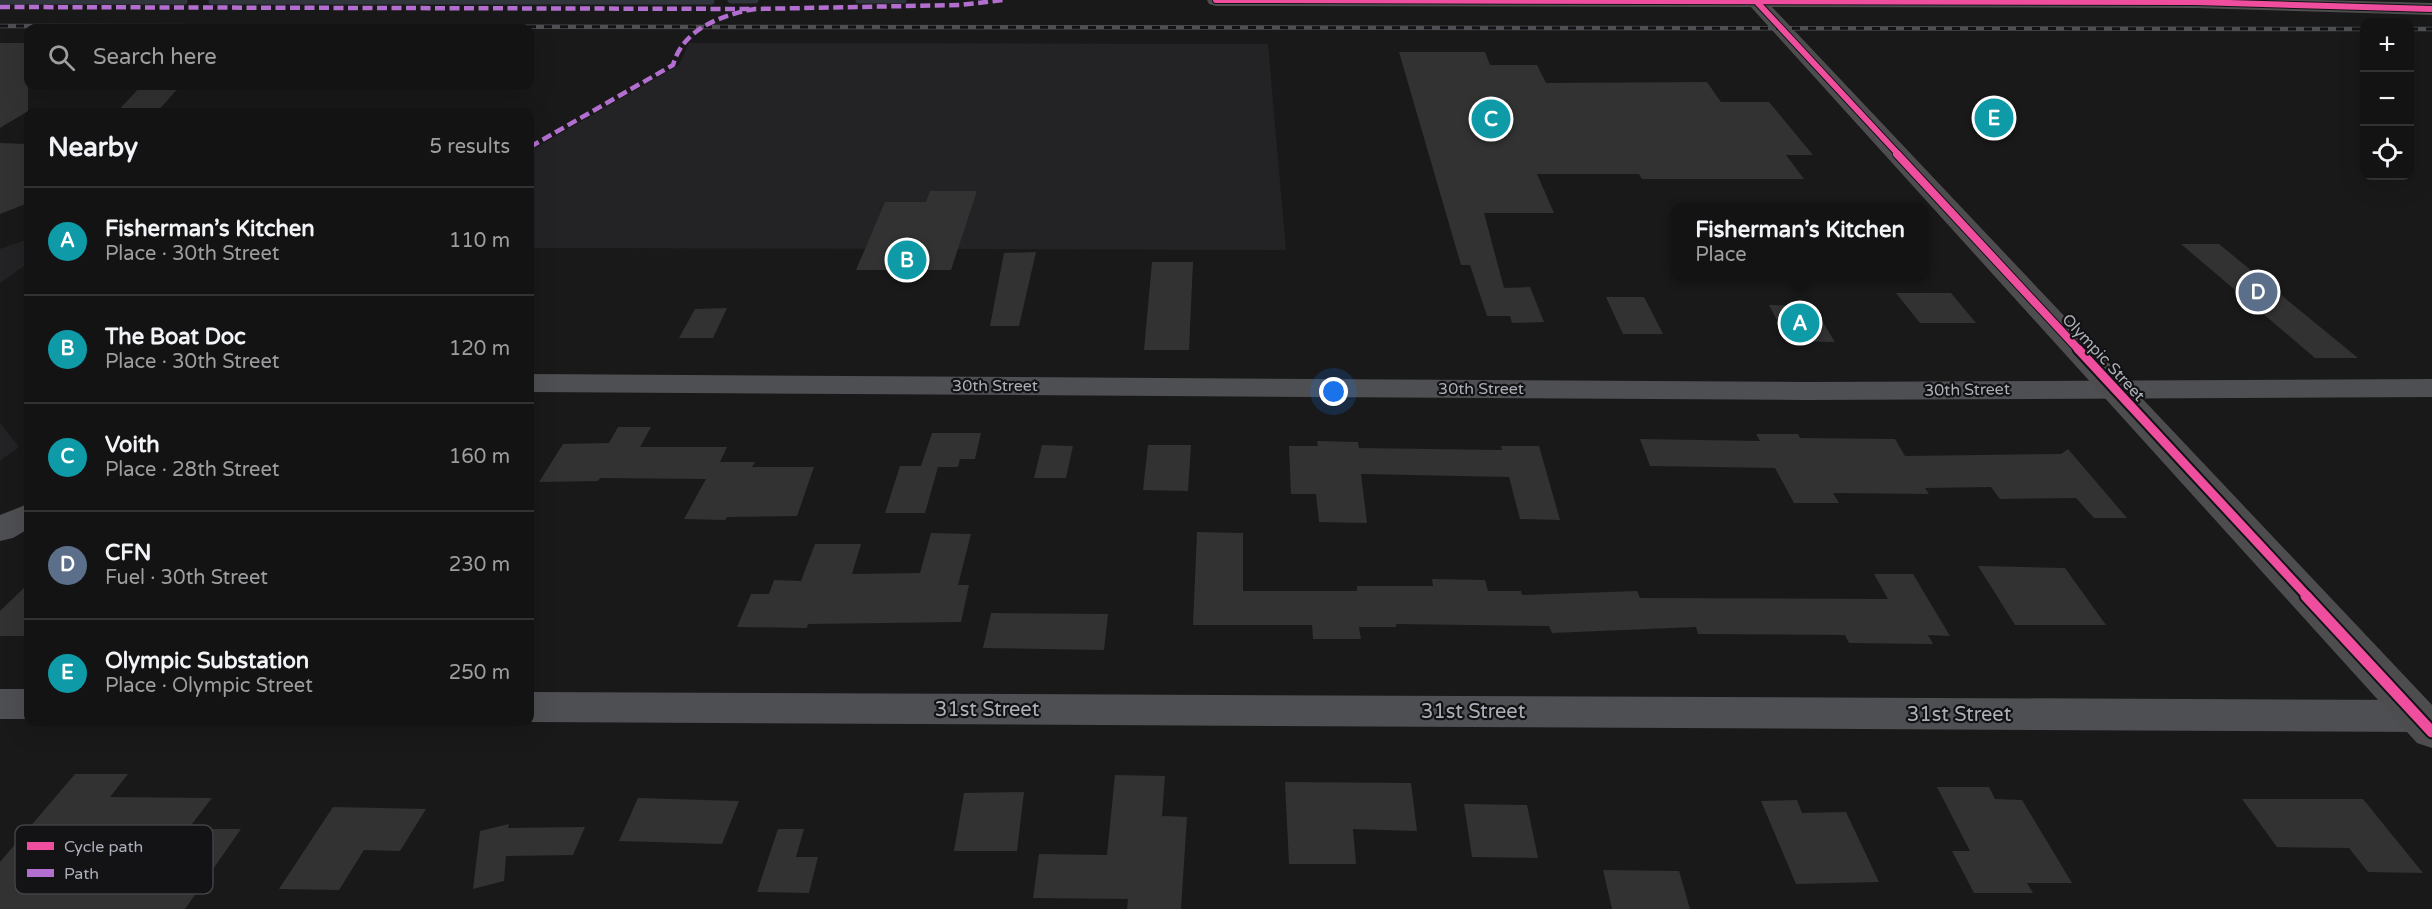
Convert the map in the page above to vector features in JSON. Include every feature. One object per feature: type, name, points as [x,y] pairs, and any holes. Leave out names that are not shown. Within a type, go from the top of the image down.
[{"type":"main road","points":[[1216,0],[2196,2],[2432,9]]},
{"type":"main road","name":"Olympic Street","points":[[1755,1],[2424,724]]},
{"type":"street","name":"30th Street","points":[[534,383],[1805,391],[2432,388]]},
{"type":"street","points":[[0,530],[24,517]]},
{"type":"street","points":[[0,704],[24,704]]},
{"type":"street","name":"31st Street","points":[[534,707],[2424,724]]},
{"type":"shaded area","points":[[689,43],[1268,44],[1286,250],[534,248],[534,149],[679,65]]},
{"type":"shaded area","points":[[24,240],[24,266],[0,283],[0,249]]},
{"type":"shaded area","points":[[0,423],[19,447],[0,461]]},
{"type":"building","points":[[0,43],[24,43],[24,90],[28,90],[28,108],[24,108],[24,113],[0,128]]},
{"type":"building","points":[[1399,52],[1485,52],[1490,65],[1537,65],[1546,83],[1707,82],[1721,102],[1769,102],[1813,155],[1786,155],[1804,179],[1642,179],[1639,174],[1537,174],[1554,213],[1484,213],[1504,288],[1530,287],[1544,322],[1512,323],[1510,316],[1487,316],[1470,265],[1461,265]]},
{"type":"building","points":[[137,90],[176,90],[161,108],[121,108]]},
{"type":"building","points":[[0,143],[24,144],[24,205],[0,214]]},
{"type":"building","points":[[930,191],[977,191],[951,270],[856,270],[885,202],[926,202]]},
{"type":"building","points":[[2181,244],[2219,244],[2358,358],[2315,358]]},
{"type":"building","points":[[1036,252],[1019,326],[990,326],[1004,253]]},
{"type":"building","points":[[1152,262],[1193,262],[1189,350],[1144,350]]},
{"type":"building","points":[[1896,293],[1951,293],[1976,323],[1920,323]]},
{"type":"building","points":[[1606,297],[1644,297],[1663,334],[1623,334]]},
{"type":"building","points":[[1769,305],[1813,306],[1835,342],[1788,341]]},
{"type":"building","points":[[727,308],[713,338],[679,338],[695,309]]},
{"type":"building","points":[[618,427],[651,427],[640,447],[727,447],[720,462],[755,462],[752,467],[814,467],[797,516],[727,517],[725,520],[684,519],[706,479],[600,478],[598,481],[539,482],[563,444],[609,443]]},
{"type":"building","points":[[932,433],[981,433],[975,459],[960,459],[958,467],[938,467],[925,513],[885,513],[900,466],[921,466]]},
{"type":"building","points":[[1756,434],[1798,434],[1800,438],[1895,439],[1905,456],[2061,454],[2068,449],[2127,518],[2094,518],[2076,498],[2000,499],[1991,487],[1925,488],[1929,494],[1833,493],[1839,503],[1794,503],[1775,468],[1650,466],[1640,439],[1760,441]]},
{"type":"building","points":[[1317,441],[1358,442],[1359,448],[1502,450],[1501,446],[1539,446],[1560,520],[1520,519],[1509,477],[1361,474],[1367,523],[1319,522],[1316,494],[1291,494],[1289,446],[1318,446]]},
{"type":"building","points":[[1042,445],[1073,446],[1066,478],[1034,478]]},
{"type":"building","points":[[1148,445],[1191,445],[1188,491],[1143,490]]},
{"type":"building","points":[[1197,532],[1243,533],[1243,591],[1357,591],[1357,586],[1433,586],[1432,579],[1485,580],[1488,591],[1521,591],[1522,595],[1637,591],[1640,598],[1888,599],[1874,574],[1913,574],[1950,636],[1928,635],[1933,644],[1849,643],[1845,635],[1698,634],[1696,627],[1552,633],[1549,626],[1396,624],[1396,627],[1359,627],[1361,639],[1313,639],[1312,625],[1193,625]]},
{"type":"building","points":[[931,533],[971,534],[958,585],[969,585],[961,622],[808,624],[807,628],[737,627],[751,594],[769,594],[774,580],[801,581],[815,544],[861,544],[852,574],[920,573]]},
{"type":"building","points":[[1978,566],[2065,568],[2106,625],[2015,625]]},
{"type":"building","points":[[24,588],[24,636],[0,636],[0,611]]},
{"type":"building","points":[[991,613],[1108,614],[1104,650],[983,648]]},
{"type":"building","points":[[75,774],[128,774],[110,797],[212,798],[191,825],[32,825]]},
{"type":"building","points":[[1115,775],[1165,776],[1162,816],[1187,817],[1181,909],[1127,909],[1128,899],[1033,898],[1039,854],[1107,855]]},
{"type":"building","points":[[1285,782],[1411,783],[1417,831],[1353,829],[1356,864],[1289,864]]},
{"type":"building","points":[[1937,787],[1989,787],[1995,799],[2022,800],[2072,883],[2027,883],[2033,893],[1974,893],[1952,851],[1970,851]]},
{"type":"building","points":[[1024,792],[1017,851],[954,851],[964,793]]},
{"type":"building","points":[[638,798],[739,801],[722,844],[619,841]]},
{"type":"building","points":[[2242,799],[2363,799],[2423,873],[2368,872],[2349,848],[2277,847]]},
{"type":"building","points":[[1797,800],[1802,813],[1846,812],[1879,882],[1796,884],[1761,801]]},
{"type":"building","points":[[1464,804],[1527,805],[1538,858],[1472,857]]},
{"type":"building","points":[[333,807],[426,809],[400,851],[364,850],[339,890],[279,889]]},
{"type":"building","points":[[509,824],[508,828],[585,827],[573,855],[506,856],[504,881],[473,889],[480,831]]},
{"type":"building","points":[[213,829],[241,829],[213,869]]},
{"type":"building","points":[[778,829],[804,829],[796,857],[818,857],[809,893],[757,892]]},
{"type":"building","points":[[15,844],[15,894],[196,894],[185,909],[0,909],[0,862]]},
{"type":"building","points":[[1603,870],[1679,871],[1690,909],[1612,909]]},
{"type":"waterway","points":[[731,0],[755,0]]},
{"type":"waterway","points":[[859,0],[903,0]]},
{"type":"waterway","points":[[0,1],[184,1]]},
{"type":"waterway","points":[[212,1],[711,1]]},
{"type":"railway","points":[[0,26],[24,26]]},
{"type":"railway","points":[[534,27],[2360,29]]},
{"type":"railway","points":[[2414,29],[2432,29]]},
{"type":"marked path","points":[[534,145],[673,65],[676,53],[693,34],[704,26],[730,15],[755,9],[960,5],[1003,0]]},
{"type":"marked path","points":[[0,7],[755,9]]},
{"type":"cycle path","points":[[1216,0],[2196,2],[2432,9]]},
{"type":"cycle path","points":[[1755,0],[2432,732]]},
{"type":"place","name":"Olympic Substation","points":[[1994,118]]},
{"type":"place","name":"Voith","points":[[1491,119]]},
{"type":"place","name":"The Boat Doc","points":[[907,260]]},
{"type":"place","name":"CFN","points":[[2258,292]]},
{"type":"place","name":"Fisherman’s Kitchen","points":[[1800,323]]}]
